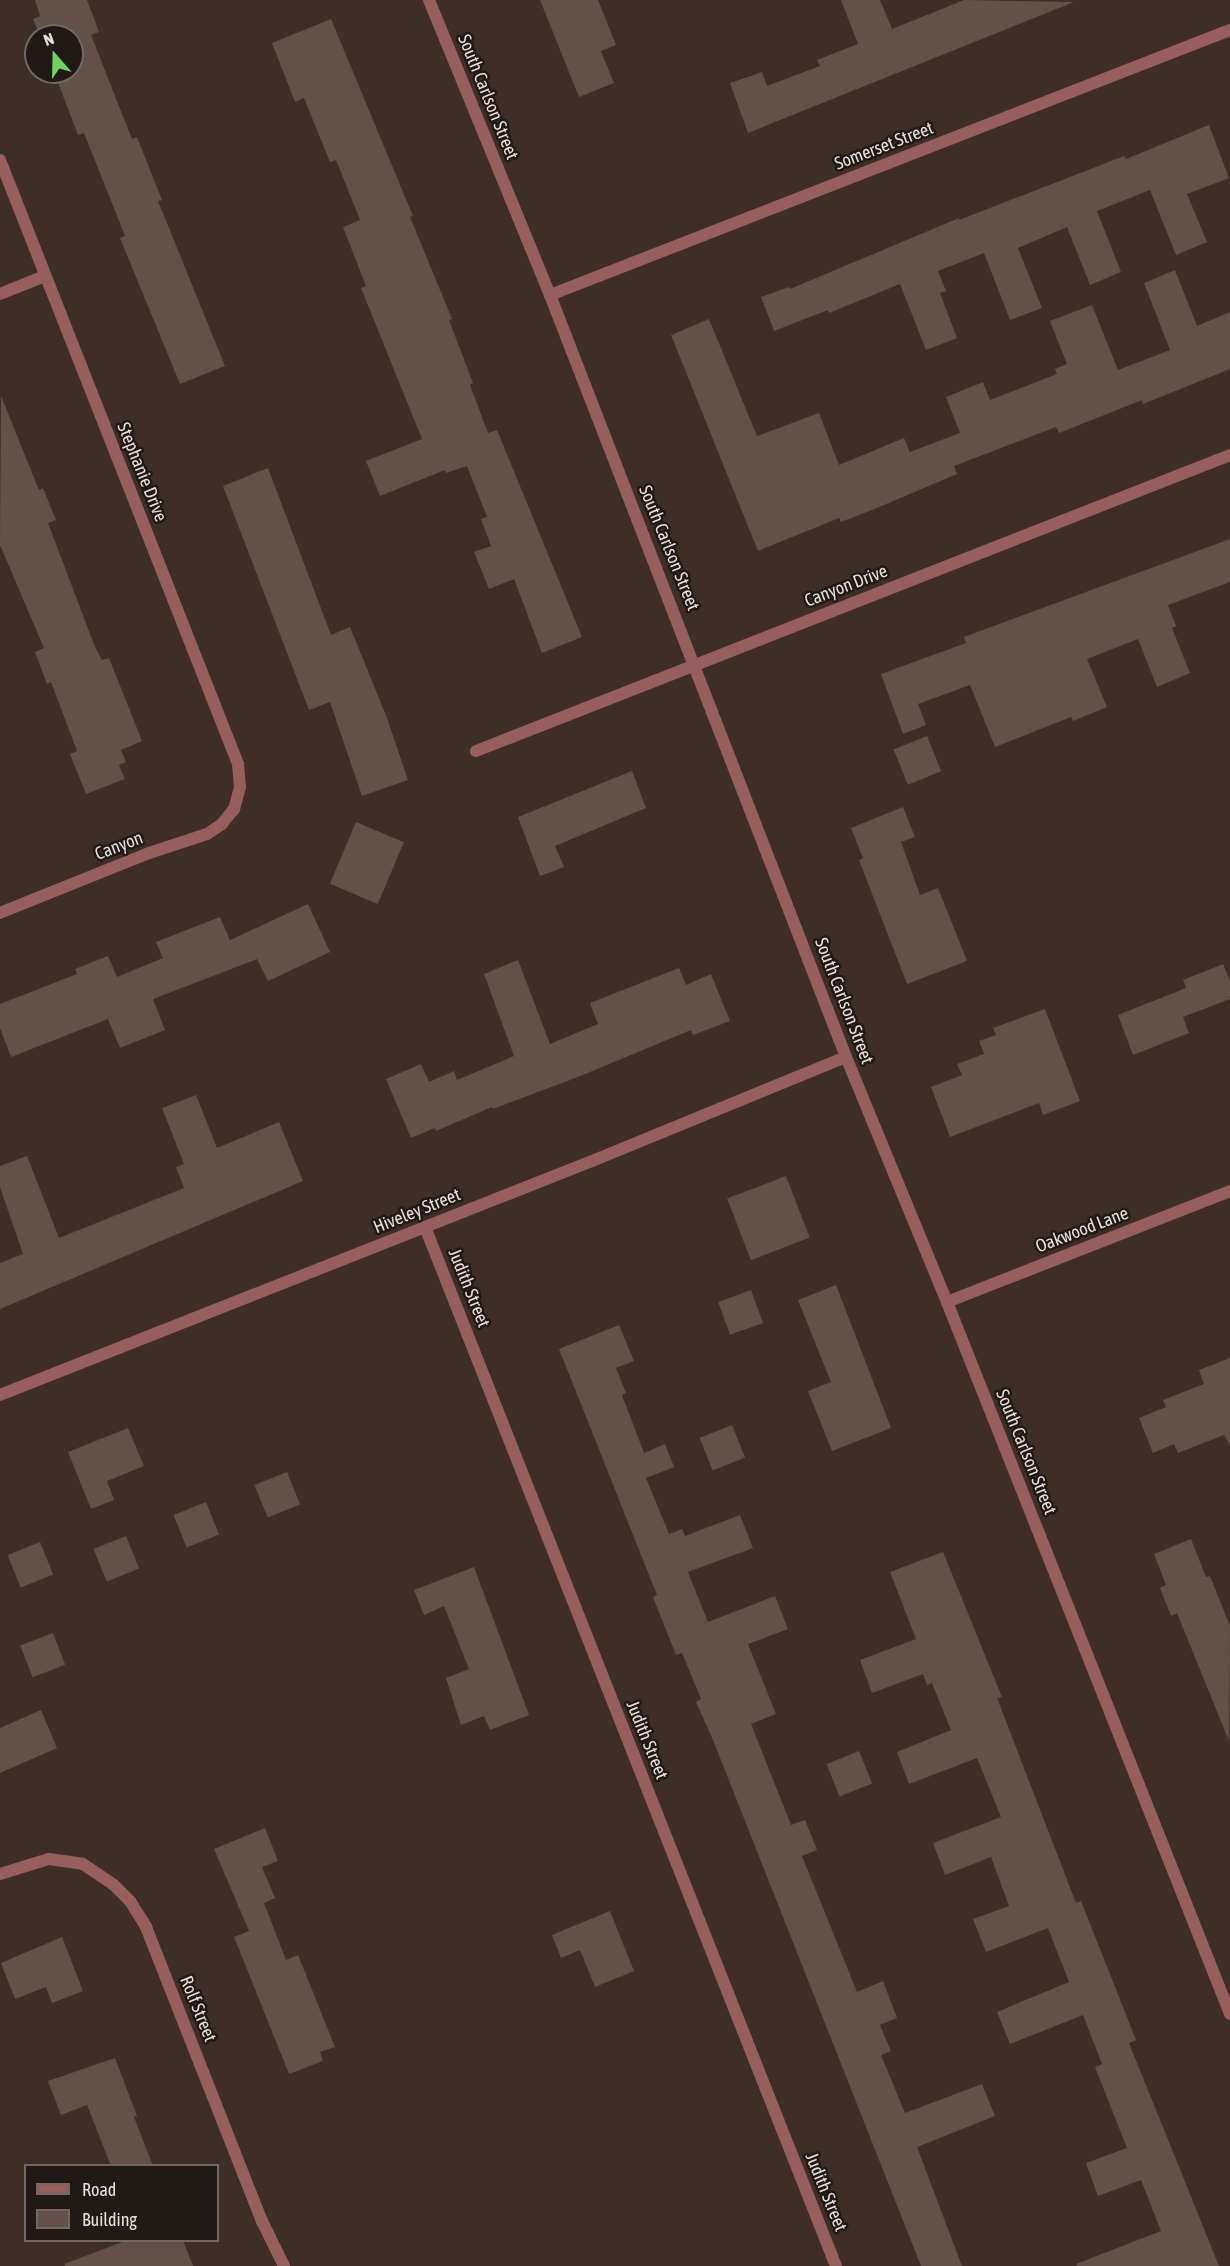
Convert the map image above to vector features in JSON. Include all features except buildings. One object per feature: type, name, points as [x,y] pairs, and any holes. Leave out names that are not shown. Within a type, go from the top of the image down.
[{"type":"street","name":"South Carlson Street","points":[[429,0],[550,295],[696,664],[846,1057],[947,1302],[1230,2014]]},
{"type":"street","name":"Somerset Street","points":[[550,295],[1230,30]]},
{"type":"street","name":"Stephanie Drive","points":[[0,160],[238,764],[240,787],[237,798]]},
{"type":"street","points":[[0,294],[45,276]]},
{"type":"street","name":"Canyon Drive","points":[[476,751],[1230,455]]},
{"type":"street","name":"Canyon","points":[[0,913],[149,853],[207,834],[222,824],[234,809],[237,798]]},
{"type":"street","name":"Hiveley Street","points":[[0,1395],[846,1057]]},
{"type":"street","name":"Oakwood Lane","points":[[947,1302],[1230,1191]]},
{"type":"street","name":"Judith Street","points":[[425,1227],[836,2266]]},
{"type":"street","name":"Rolf Street","points":[[0,1874],[49,1859],[83,1864],[114,1885],[130,1901],[146,1926],[262,2221],[284,2266]]}]
